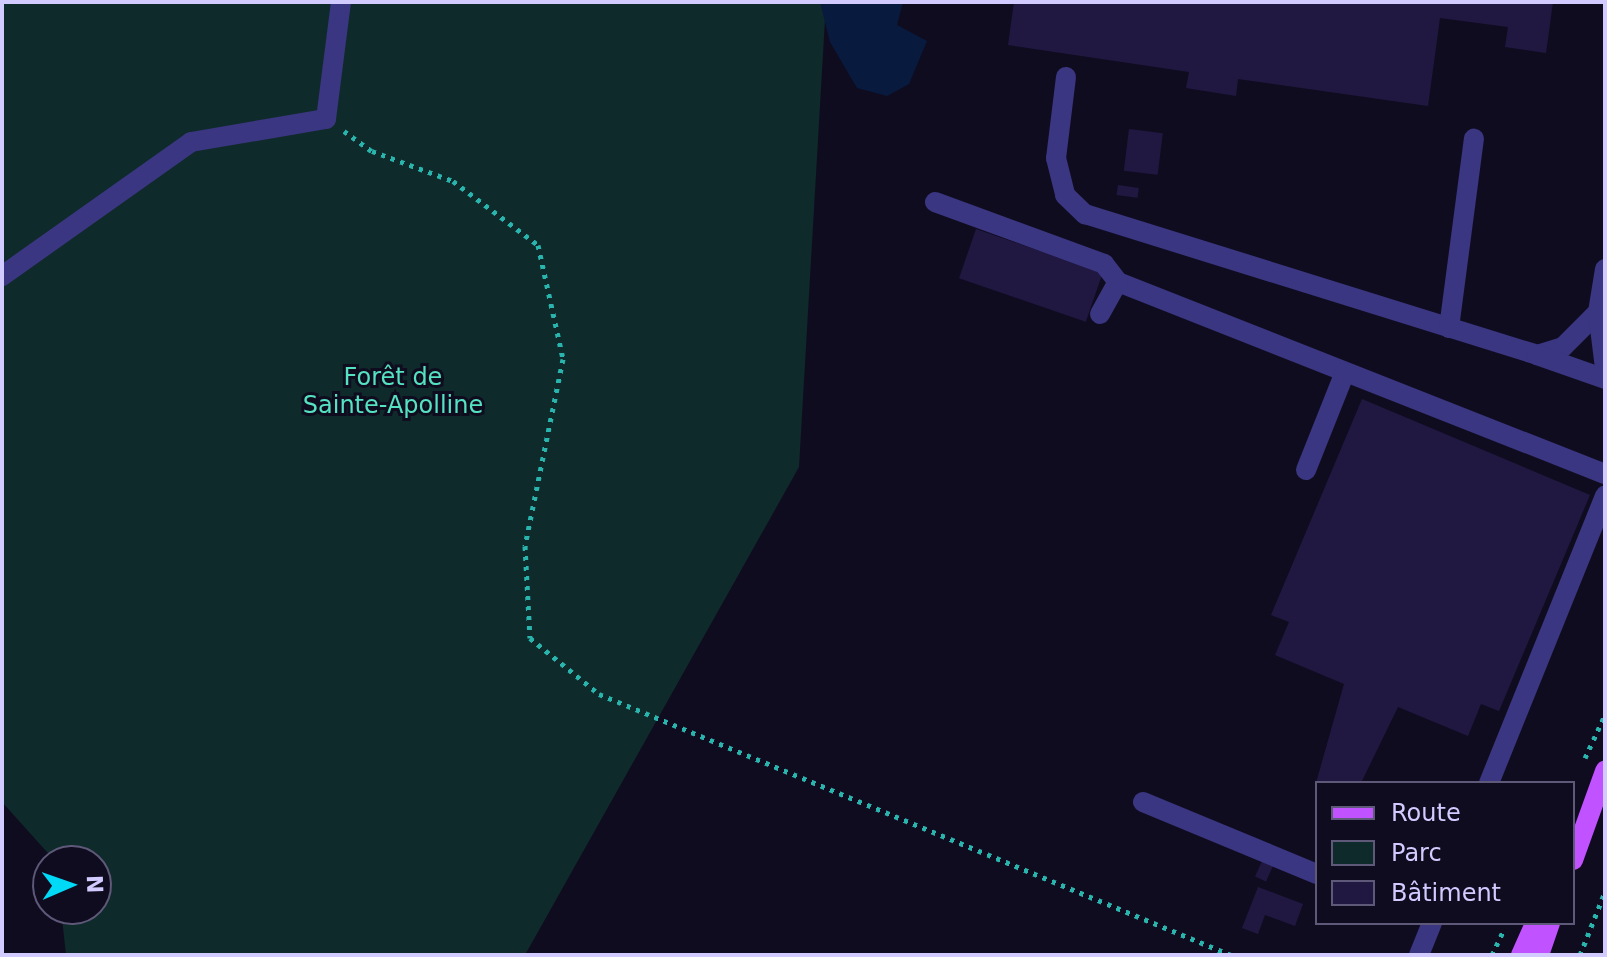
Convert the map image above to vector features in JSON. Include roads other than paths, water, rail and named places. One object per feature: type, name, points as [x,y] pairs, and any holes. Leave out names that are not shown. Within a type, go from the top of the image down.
[{"type":"main road","points":[[1575,828],[1605,759]]},
{"type":"main road","points":[[1575,854],[1605,771]]},
{"type":"main road","points":[[1521,955],[1534,925]]},
{"type":"main road","points":[[1539,955],[1549,925]]},
{"type":"lane","points":[[2,276],[191,142],[326,119],[341,2]]},
{"type":"lane","points":[[1066,77],[1056,158],[1065,195],[1085,214],[1605,379]]},
{"type":"lane","points":[[1449,328],[1474,139]]},
{"type":"lane","points":[[935,202],[1104,264],[1118,282],[1605,474]]},
{"type":"lane","points":[[1605,269],[1598,312],[1605,368]]},
{"type":"lane","points":[[1100,314],[1118,282]]},
{"type":"lane","points":[[1537,355],[1563,347],[1598,312]]},
{"type":"lane","points":[[1306,470],[1345,372]]},
{"type":"lane","points":[[1490,781],[1605,496]]},
{"type":"lane","points":[[1143,802],[1315,873]]},
{"type":"lane","points":[[1419,955],[1431,925]]},
{"type":"water","points":[[820,2],[903,2],[897,25],[927,41],[909,84],[887,96],[857,88],[830,42]]},
{"type":"park label","name":"Forêt de Sainte-Apolline","points":[[393,392]]}]
